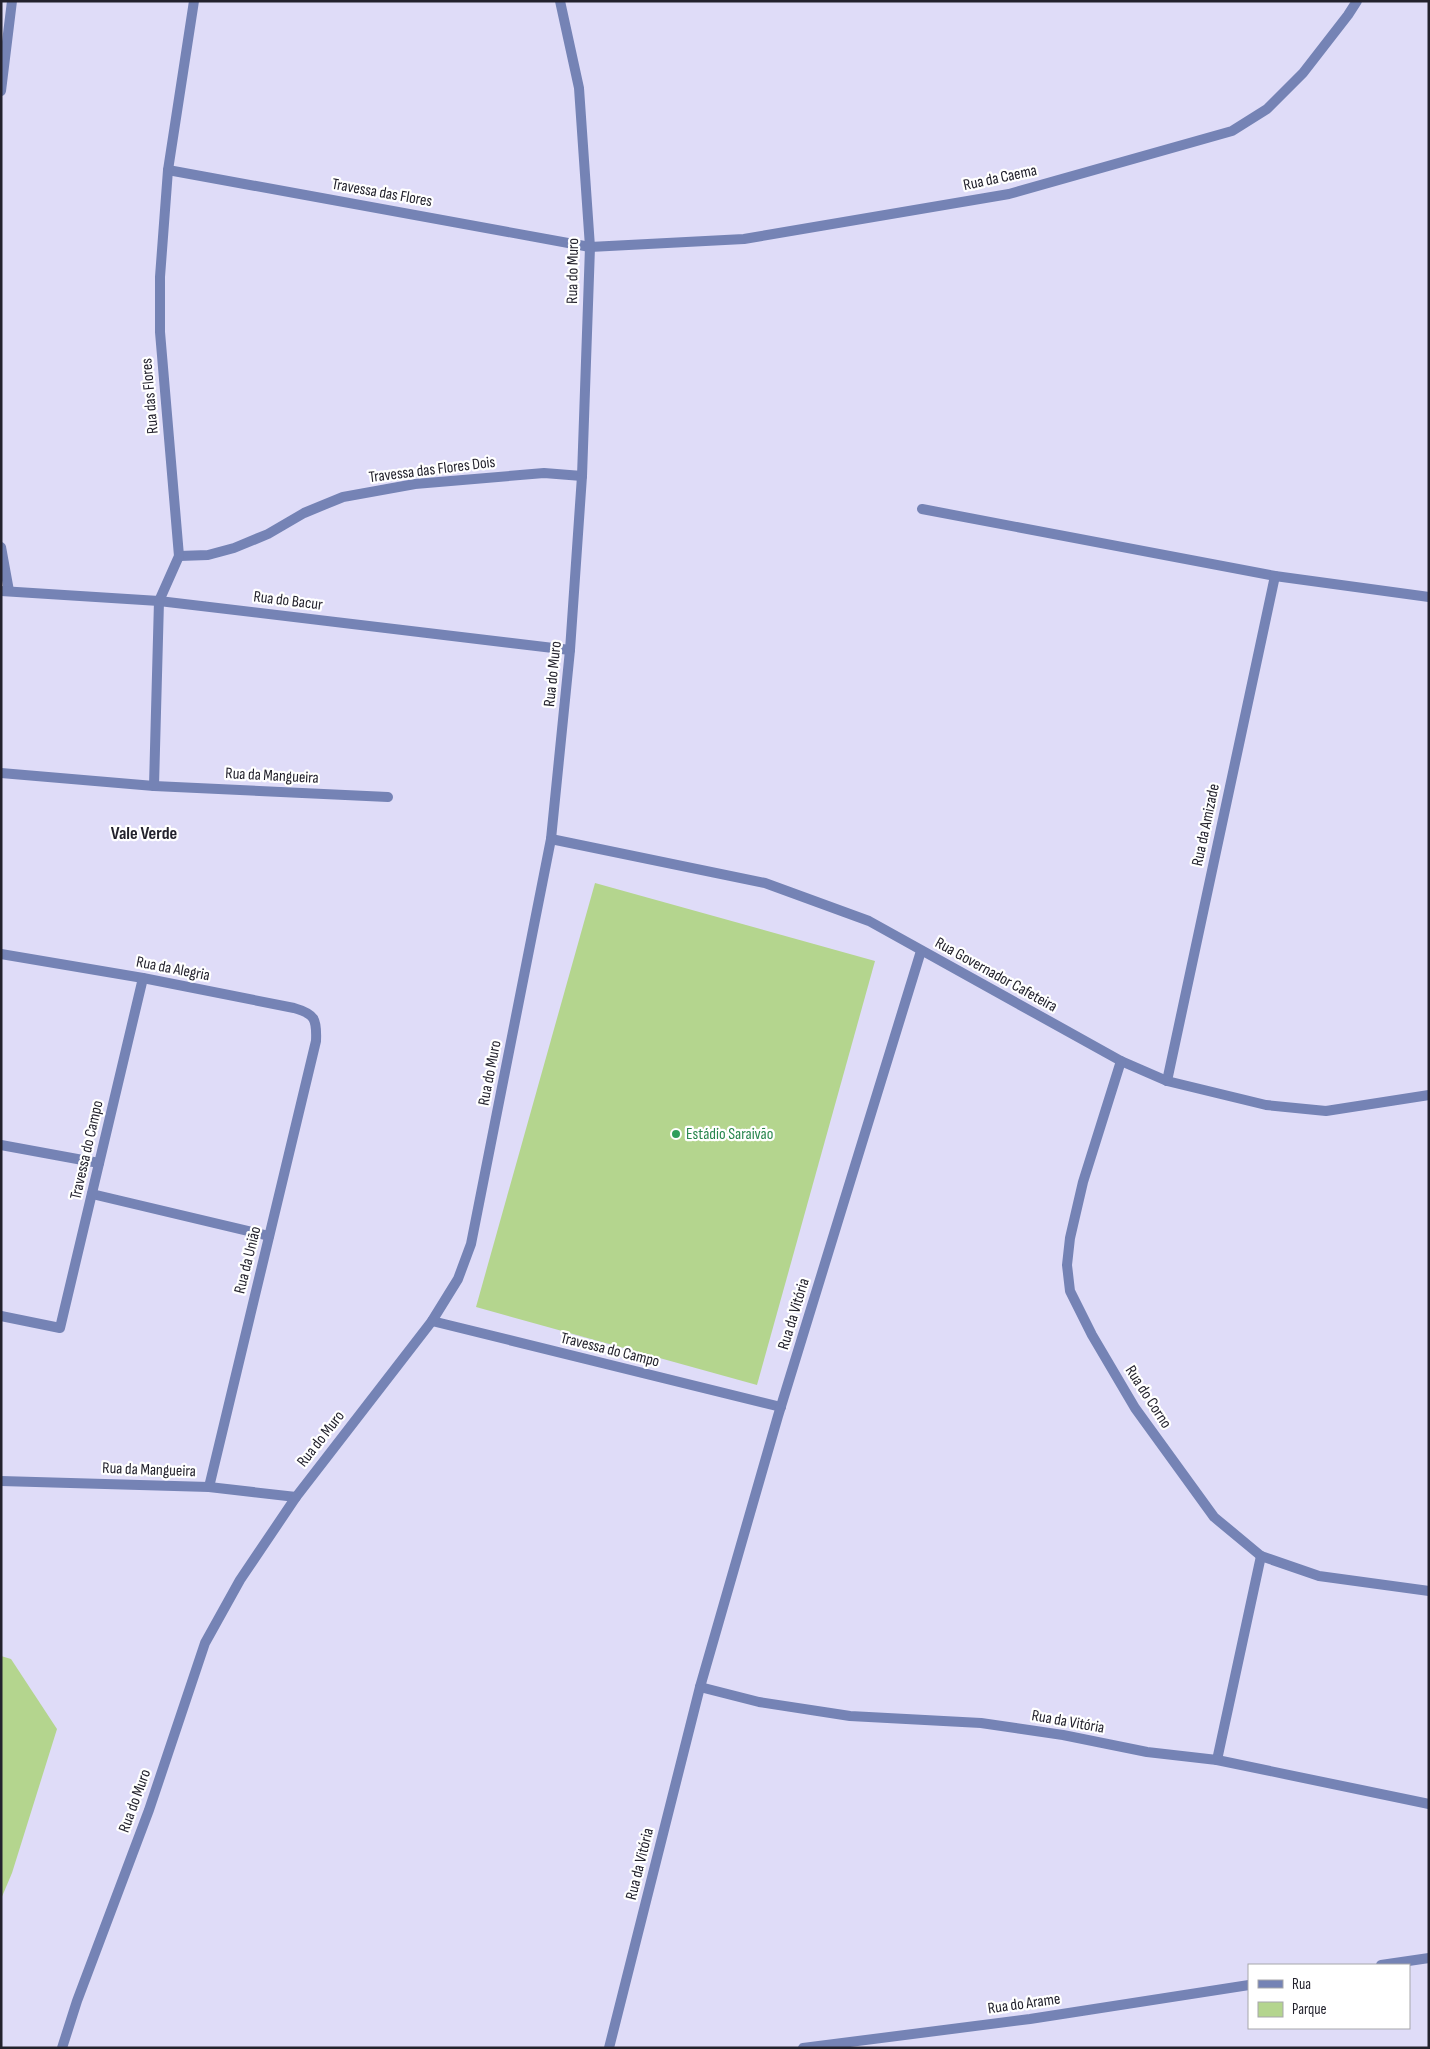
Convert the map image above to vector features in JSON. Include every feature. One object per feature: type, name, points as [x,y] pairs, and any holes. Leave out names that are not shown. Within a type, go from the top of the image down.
[{"type":"street","points":[[1,91],[12,1]]},
{"type":"street","name":"Rua das Flores","points":[[154,786],[160,600],[179,556],[160,332],[160,277],[168,170],[194,1]]},
{"type":"street","name":"Rua do Muro","points":[[62,2048],[76,2002],[149,1810],[205,1643],[240,1580],[296,1497],[432,1321],[458,1279],[471,1244],[551,839],[570,650],[582,476],[590,247],[579,88],[560,1]]},
{"type":"street","name":"Rua da Caema","points":[[590,247],[744,239],[1009,194],[1232,131],[1267,109],[1303,73],[1357,1]]},
{"type":"street","name":"Travessa das Flores","points":[[168,170],[590,247]]},
{"type":"street","name":"Travessa das Flores Dois","points":[[179,556],[208,555],[234,548],[268,534],[304,513],[343,497],[415,484],[544,473],[582,476]]},
{"type":"street","points":[[922,509],[1275,576],[1429,597]]},
{"type":"street","points":[[1,547],[5,591]]},
{"type":"street","name":"Rua da Amizade","points":[[1167,1081],[1275,576]]},
{"type":"street","name":"Rua do Bacur","points":[[5,591],[160,600],[570,650]]},
{"type":"street","points":[[1,773],[154,786]]},
{"type":"street","name":"Rua da Mangueira","points":[[154,786],[388,797]]},
{"type":"street","name":"Rua Governador Cafeteira","points":[[551,839],[765,883],[869,921],[1121,1061],[1167,1081],[1266,1105],[1326,1111],[1429,1095]]},
{"type":"street","name":"Rua da Vitória","points":[[609,2048],[700,1687],[781,1407],[921,951]]},
{"type":"street","name":"Rua da Alegria","points":[[1,954],[143,978],[309,1013],[315,1020],[317,1028],[316,1041]]},
{"type":"street","name":"Travessa do Campo","points":[[1,1316],[60,1328],[143,978]]},
{"type":"street","name":"Rua da União","points":[[209,1487],[316,1041]]},
{"type":"street","name":"Rua do Corno","points":[[1121,1061],[1083,1182],[1070,1238],[1067,1265],[1070,1291],[1092,1335],[1135,1408],[1214,1517],[1261,1556],[1319,1576],[1429,1591]]},
{"type":"street","points":[[1,1145],[99,1164]]},
{"type":"street","points":[[92,1194],[269,1236]]},
{"type":"street","name":"Travessa do Campo","points":[[432,1321],[781,1407]]},
{"type":"street","name":"Rua da Mangueira","points":[[1,1481],[209,1487],[296,1497]]},
{"type":"street","points":[[1217,1760],[1261,1556]]},
{"type":"street","name":"Rua da Vitória","points":[[700,1687],[759,1702],[850,1716],[981,1723],[1064,1735],[1146,1752],[1217,1760],[1429,1804]]},
{"type":"street","points":[[1388,1964],[1429,1958]]},
{"type":"street","name":"Rua do Arame","points":[[803,2048],[1030,2018],[1248,1985]]},
{"type":"green space","name":"Estádio Saraivão","points":[[595,883],[875,961],[757,1385],[476,1307]]},
{"type":"green space","points":[[1,1656],[11,1659],[57,1729],[12,1873],[1,1899]]},
{"type":"place","name":"Estádio Saraivão","points":[[676,1134]]},
{"type":"district","name":"Vale Verde","points":[[144,833]]}]
